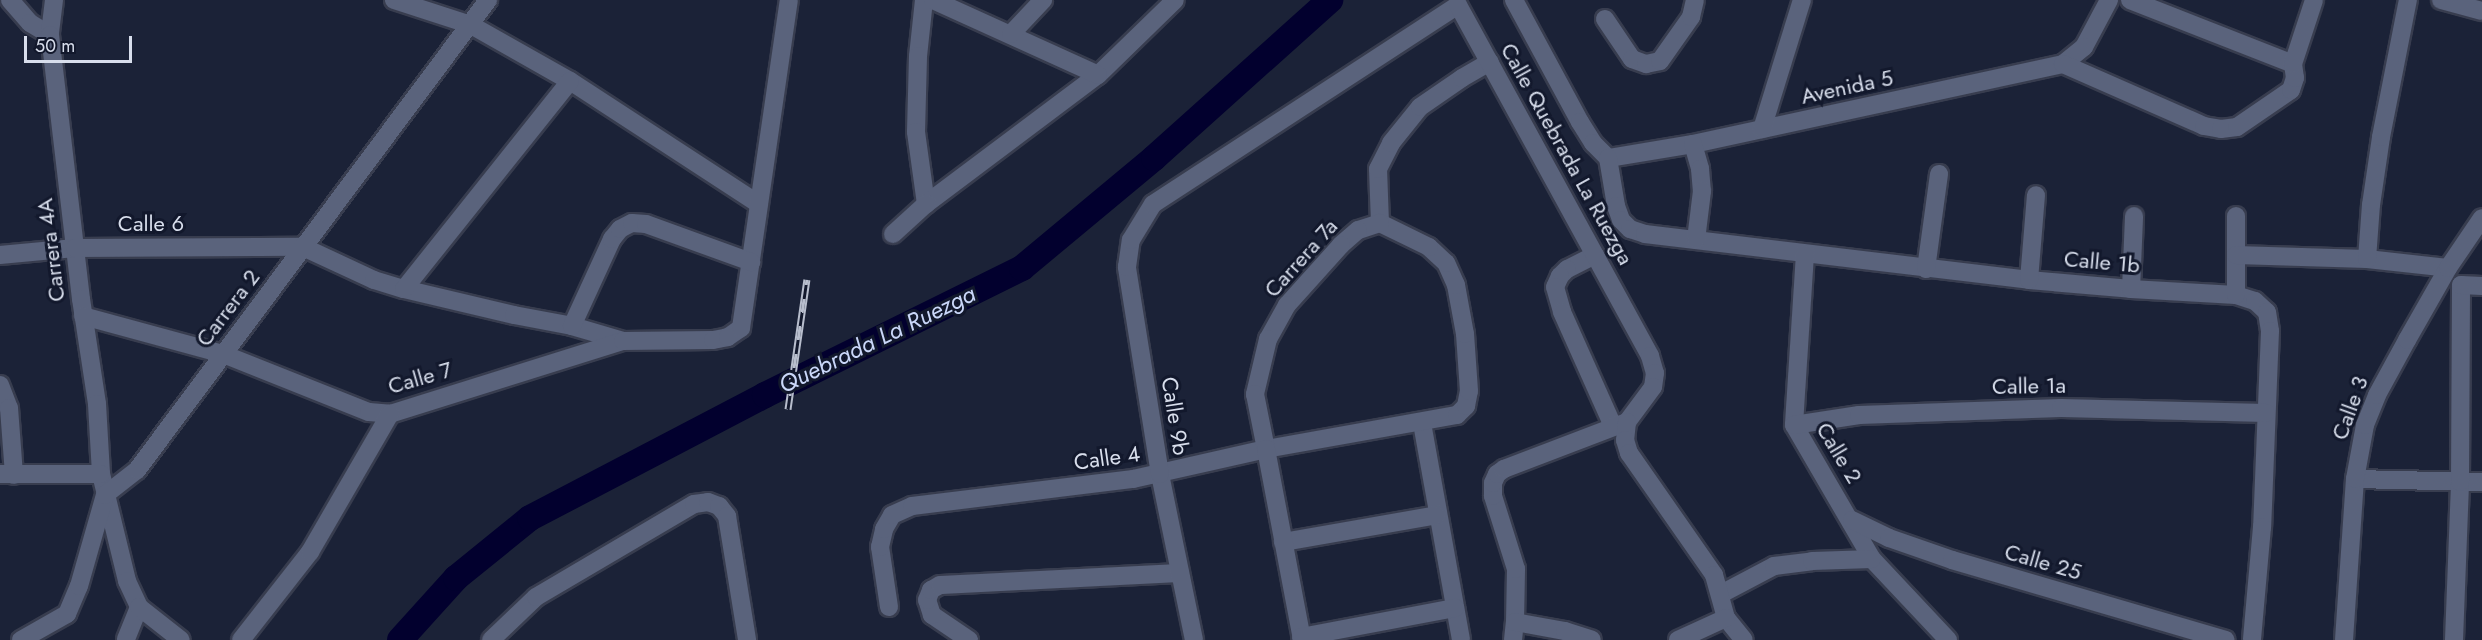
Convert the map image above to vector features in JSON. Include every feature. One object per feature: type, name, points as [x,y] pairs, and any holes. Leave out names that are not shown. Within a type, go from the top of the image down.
[{"type":"street","points":[[10,0],[30,22],[50,35]]},
{"type":"street","name":"Carrera 4A","points":[[54,0],[50,35],[83,316],[97,404],[101,474],[127,581],[139,607]]},
{"type":"street","points":[[394,0],[471,25],[570,81],[759,204]]},
{"type":"street","name":"Carrera 2","points":[[105,495],[137,470],[488,0]]},
{"type":"street","points":[[572,326],[612,239],[620,229],[632,223],[646,224],[751,262],[789,0]]},
{"type":"street","points":[[924,0],[918,56],[916,132],[926,204]]},
{"type":"street","points":[[933,0],[1098,75]]},
{"type":"street","points":[[1011,34],[1043,0]]},
{"type":"street","points":[[893,234],[926,204],[1098,75],[1175,0]]},
{"type":"street","points":[[1514,0],[1580,123],[1593,143],[1608,158]]},
{"type":"street","points":[[1605,19],[1632,59],[1646,64],[1653,63],[1660,61],[1691,17],[1695,0]]},
{"type":"street","points":[[1762,129],[1802,0]]},
{"type":"street","name":"Avenida 5","points":[[1608,158],[1694,144],[2063,64],[2084,47],[2109,0]]},
{"type":"street","points":[[2130,0],[2293,64]]},
{"type":"street","points":[[2063,64],[2204,126],[2222,129],[2237,127],[2291,90],[2295,78],[2293,64],[2314,0]]},
{"type":"street","points":[[2367,259],[2371,205],[2381,137],[2408,0]]},
{"type":"street","points":[[2441,0],[2482,11]]},
{"type":"street","name":"Calle Quebrada La Ruezga","points":[[1153,204],[1462,3],[1490,62],[1650,356],[1655,373],[1653,387],[1620,424]]},
{"type":"street","points":[[1461,640],[1422,423],[1456,415],[1466,406],[1469,391],[1465,334],[1456,285],[1446,263],[1429,248],[1380,223],[1378,169],[1391,143],[1420,107],[1490,62]]},
{"type":"street","points":[[404,289],[570,81]]},
{"type":"street","points":[[1694,144],[1702,191],[1696,240]]},
{"type":"street","name":"Calle 1b","points":[[1608,158],[1616,206],[1621,220],[1630,229],[1645,234],[1926,269],[2131,290],[2236,295],[2255,301],[2267,312],[2270,331],[2262,527],[2252,640]]},
{"type":"street","points":[[1926,269],[1939,174]]},
{"type":"street","points":[[2029,280],[2036,195]]},
{"type":"street","name":"Calle 9b","points":[[1153,204],[1131,240],[1127,267],[1160,474],[1194,640]]},
{"type":"street","points":[[2131,290],[2134,216]]},
{"type":"street","points":[[2236,216],[2236,295]]},
{"type":"street","name":"Calle 3","points":[[2344,640],[2355,479],[2365,425],[2377,394],[2448,268],[2482,218]]},
{"type":"street","name":"Carrera 7a","points":[[1302,639],[1255,394],[1268,339],[1287,305],[1341,245],[1358,230],[1380,223]]},
{"type":"street","points":[[303,247],[374,280],[404,289],[572,326],[623,341]]},
{"type":"street","name":"Calle 6","points":[[0,255],[75,248],[303,247]]},
{"type":"street","name":"Calle 2","points":[[1804,254],[1794,425],[1852,520],[1872,559],[1947,640]]},
{"type":"street","points":[[1595,255],[1567,269],[1560,276],[1555,287],[1562,312],[1620,424],[1629,453],[1714,576],[1726,618],[1744,640]]},
{"type":"street","points":[[2236,255],[2367,259],[2448,268]]},
{"type":"street","name":"Calle 7","points":[[83,316],[223,354],[369,412],[390,414],[623,341],[712,340],[728,337],[741,328],[751,262]]},
{"type":"street","points":[[2454,640],[2460,482],[2461,285],[2482,286]]},
{"type":"street","points":[[0,384],[9,408],[7,475],[101,474]]},
{"type":"street","name":"Calle 1a","points":[[1794,425],[1859,415],[2061,408],[2266,413]]},
{"type":"street","points":[[241,640],[309,552],[390,414]]},
{"type":"street","name":"Calle 4","points":[[889,607],[880,547],[884,528],[892,515],[912,506],[1160,474],[1266,449],[1422,423]]},
{"type":"street","points":[[1513,640],[1516,569],[1494,496],[1493,483],[1497,474],[1504,469],[1620,424]]},
{"type":"street","points":[[2355,479],[2482,482]]},
{"type":"street","points":[[21,640],[67,614],[80,586],[105,495]]},
{"type":"street","points":[[491,640],[537,597],[694,504],[708,502],[719,506],[728,516],[747,640]]},
{"type":"street","points":[[1283,543],[1437,515]]},
{"type":"street","name":"Calle 25","points":[[1852,520],[1889,538],[1952,560],[2226,640]]},
{"type":"street","points":[[1721,594],[1774,566],[1812,561],[1872,559]]},
{"type":"street","points":[[969,640],[932,615],[927,600],[931,590],[940,585],[1180,573]]},
{"type":"street","points":[[126,640],[139,607],[182,640]]},
{"type":"street","points":[[1302,639],[1455,608]]},
{"type":"street","points":[[1678,640],[1726,618]]},
{"type":"street","points":[[1515,622],[1565,631],[1592,640]]},
{"type":"waterway","name":"Quebrada La Ruezga","points":[[400,640],[456,578],[530,518],[765,395],[1022,268],[1154,158],[1330,0]]},
{"type":"railway","points":[[788,409],[807,279]]}]
